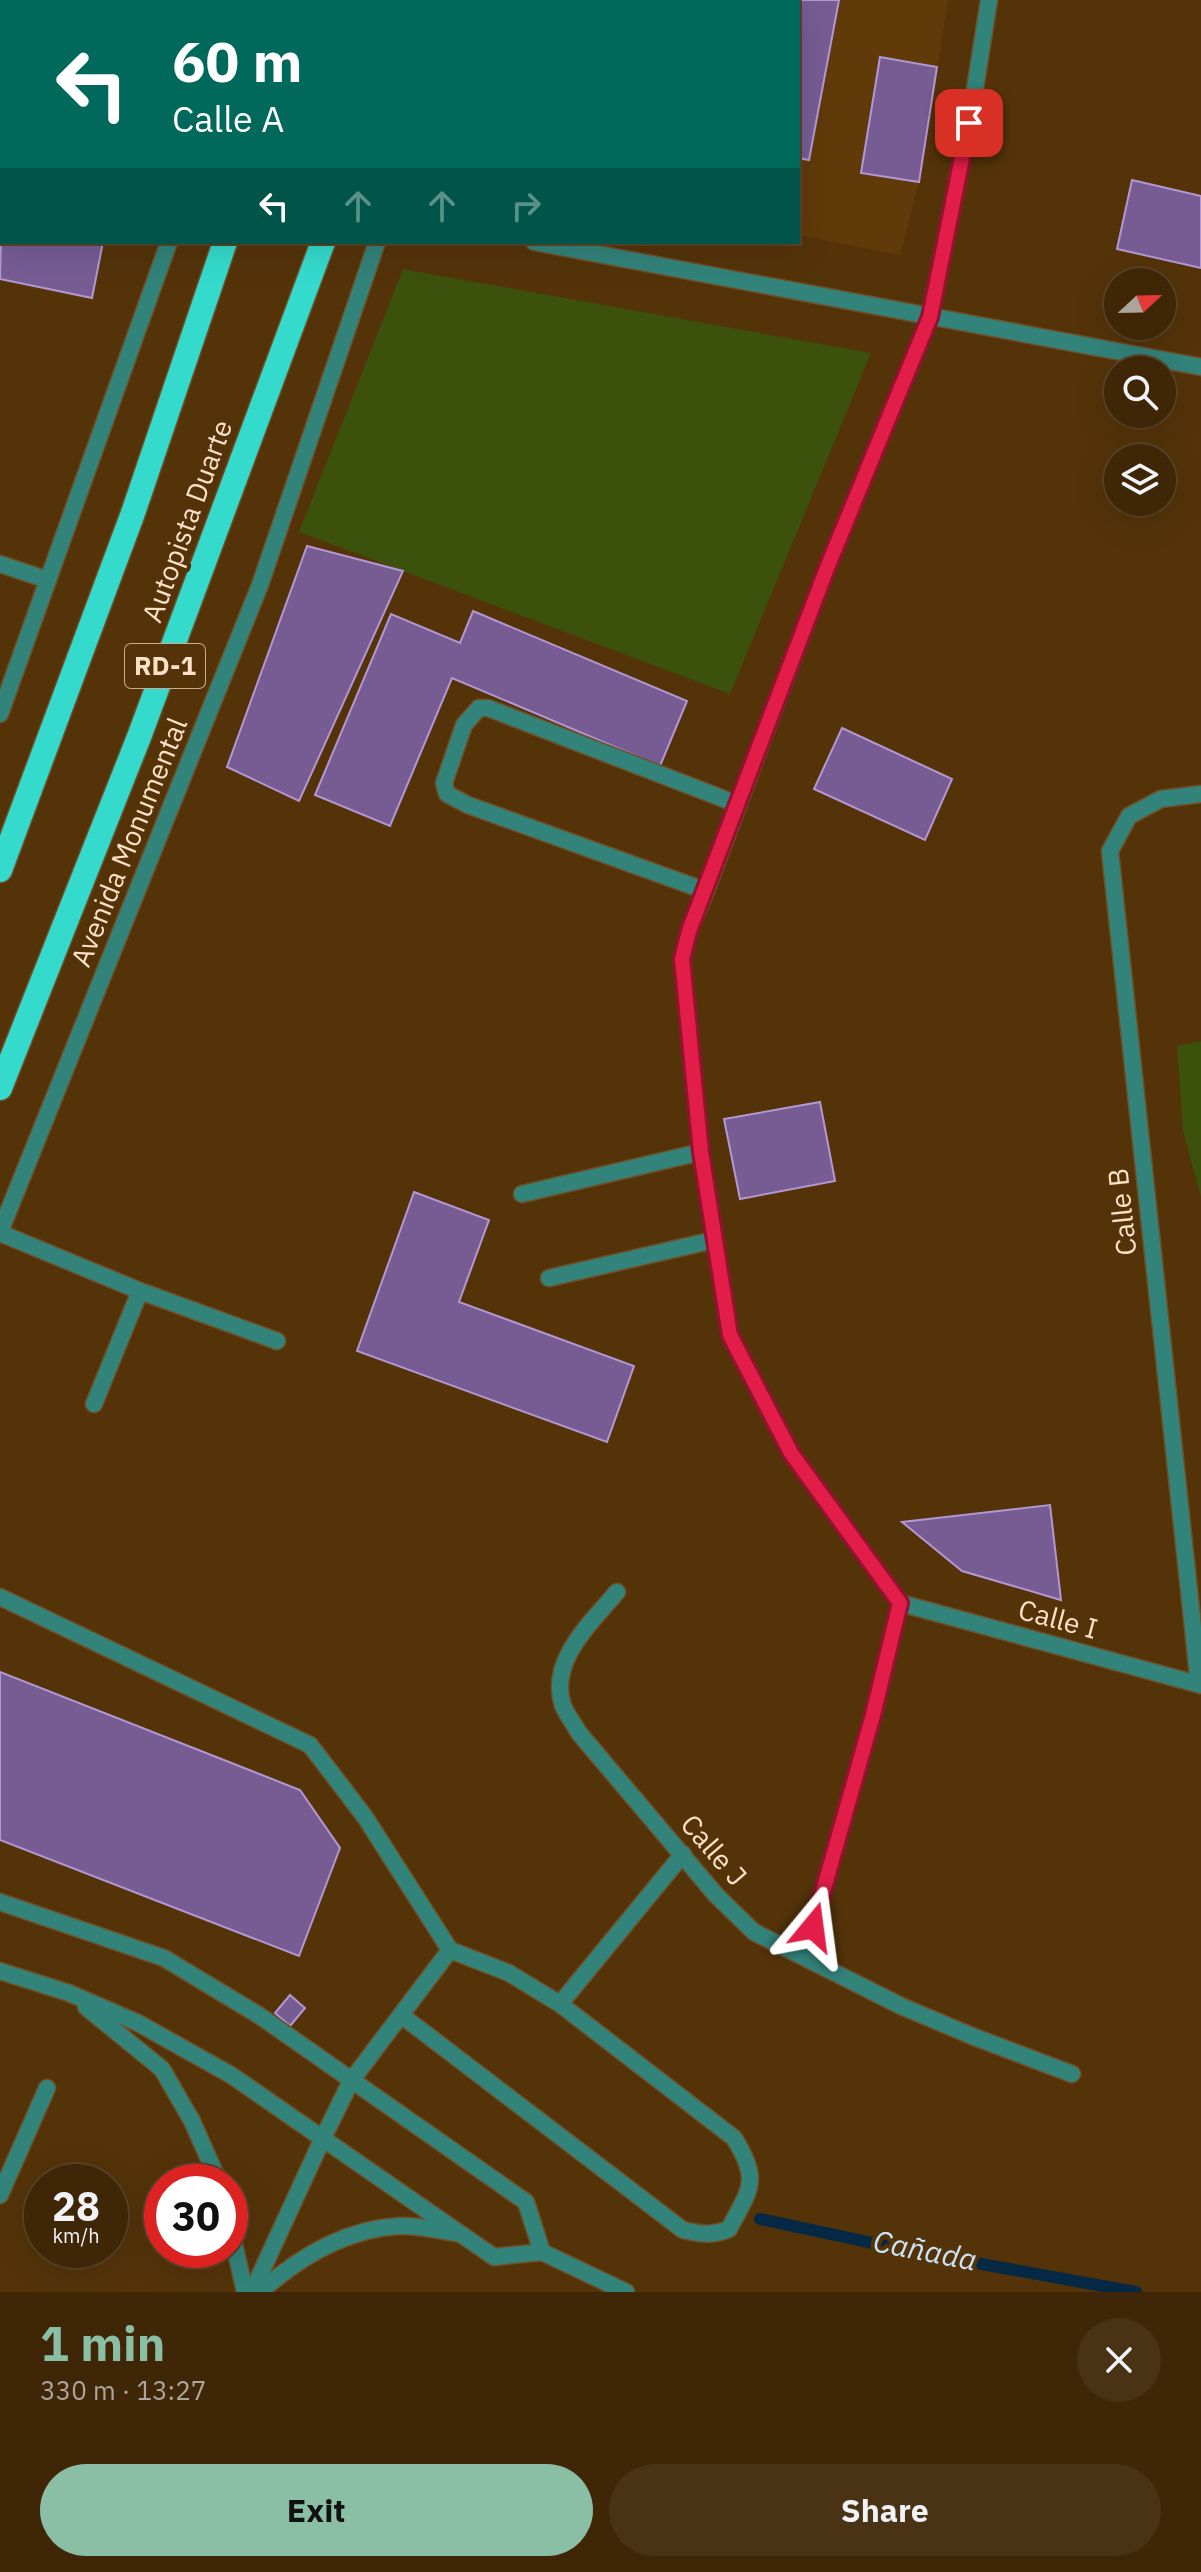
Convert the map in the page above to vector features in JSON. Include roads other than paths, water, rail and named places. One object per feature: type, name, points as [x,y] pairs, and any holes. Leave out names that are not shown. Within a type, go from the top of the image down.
[{"type":"highway","name":"Autopista Duarte","points":[[0,870],[5,846],[133,513],[224,244]]},
{"type":"highway","name":"Autopista Duarte","points":[[0,1088],[139,737],[322,244]]},
{"type":"street","points":[[804,1957],[873,1715],[900,1603],[791,1453],[730,1335],[701,1152],[682,959],[689,931],[827,568],[930,317],[974,95],[989,0]]},
{"type":"street","points":[[0,714],[168,244]]},
{"type":"street","name":"Avenida Monumental","points":[[0,1233],[260,585],[376,244]]},
{"type":"street","points":[[545,244],[1201,367]]},
{"type":"street","points":[[0,564],[48,580]]},
{"type":"street","points":[[706,891],[468,805],[447,794],[444,783],[464,725],[479,708],[488,708],[737,804]]},
{"type":"street","name":"Calle B","points":[[1200,1684],[1110,851],[1129,816],[1161,799],[1201,794]]},
{"type":"street","points":[[522,1194],[701,1152]]},
{"type":"street","points":[[0,1233],[140,1291],[277,1341]]},
{"type":"street","points":[[549,1278],[714,1240]]},
{"type":"street","points":[[94,1404],[140,1291]]},
{"type":"street","name":"Calle J","points":[[617,1592],[572,1647],[562,1670],[560,1689],[564,1708],[579,1733],[716,1895],[754,1932],[840,1977],[972,2036],[1072,2074]]},
{"type":"street","points":[[0,1597],[310,1745],[365,1817],[450,1950],[509,1973],[560,2004],[734,2138],[750,2171],[750,2188],[729,2229],[718,2234],[683,2230],[401,2015]]},
{"type":"street","name":"Calle I","points":[[900,1603],[1200,1684]]},
{"type":"street","points":[[560,2004],[683,1854]]},
{"type":"street","points":[[0,1902],[164,1958],[260,2016],[526,2202],[542,2252]]},
{"type":"street","points":[[252,2292],[351,2081],[450,1950]]},
{"type":"street","points":[[0,1971],[69,1993],[138,2023],[231,2075],[494,2257],[542,2252],[626,2292]]},
{"type":"street","points":[[69,1993],[162,2069],[192,2121],[211,2164]]},
{"type":"street","points":[[0,2195],[47,2088]]},
{"type":"street","points":[[260,2292],[332,2242],[367,2230],[403,2225],[461,2234]]},
{"type":"street","points":[[240,2268],[245,2292]]},
{"type":"waterway","name":"Cañada","points":[[760,2219],[910,2251],[1136,2292]]}]
